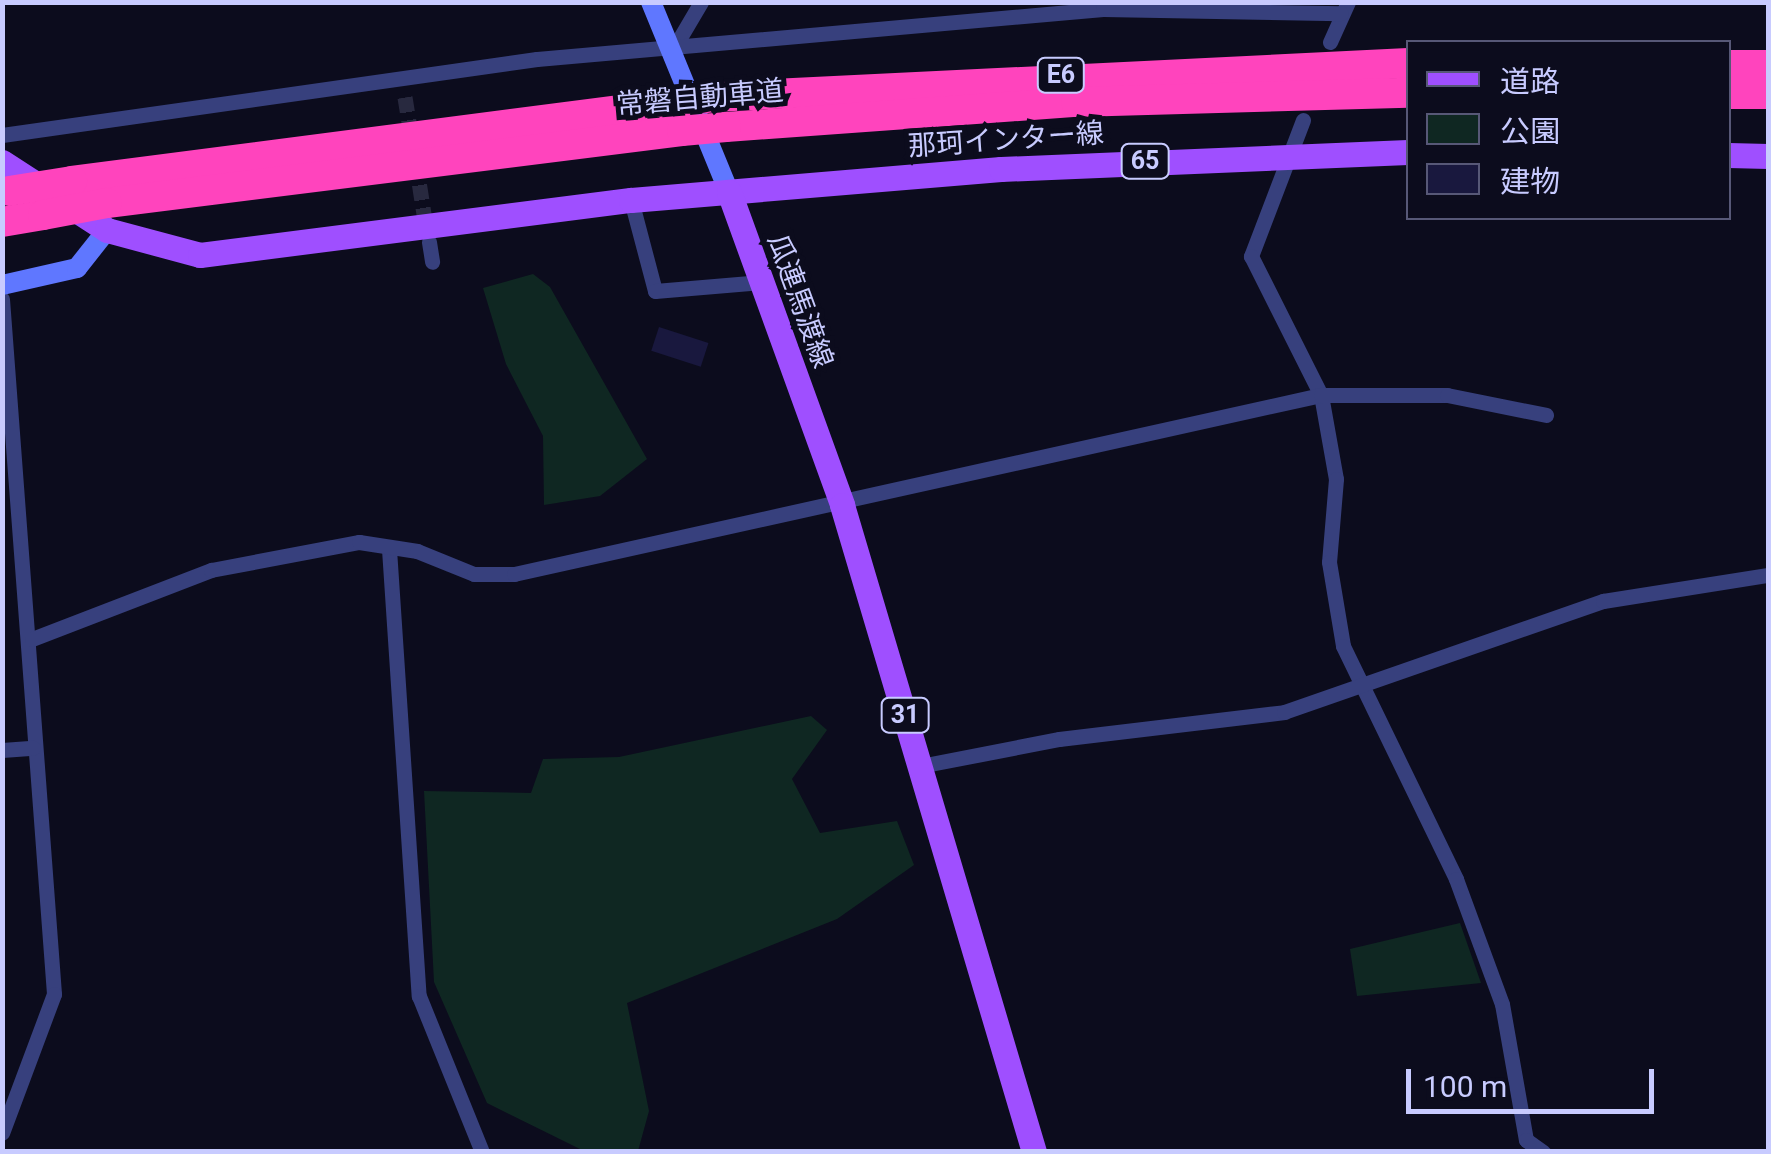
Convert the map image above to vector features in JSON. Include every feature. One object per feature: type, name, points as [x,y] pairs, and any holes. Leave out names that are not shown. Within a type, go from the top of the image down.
[{"type":"highway","name":"常磐自動車道","points":[[2,222],[42,214],[107,216],[678,117],[713,97],[1406,64]]},
{"type":"highway","points":[[1731,64],[1768,65]]},
{"type":"highway","name":"常磐自動車道","points":[[5,182],[72,180],[678,117],[726,127],[1076,102],[1406,93]]},
{"type":"highway","points":[[1731,94],[1768,94]]},
{"type":"main road","name":"那珂インター線","points":[[729,192],[1284,155],[1406,152]]},
{"type":"main road","points":[[1731,154],[1768,156]]},
{"type":"main road","points":[[5,182],[107,216],[200,255],[630,200],[729,192]]},
{"type":"main road","name":"瓜連馬渡線","points":[[729,192],[842,505],[1034,1152]]},
{"type":"street","points":[[651,2],[729,192]]},
{"type":"street","points":[[672,52],[701,2]]},
{"type":"street","points":[[2,135],[402,77],[1103,10],[1344,8],[1330,42]]},
{"type":"street","points":[[402,77],[405,97]]},
{"type":"street","points":[[1303,120],[1284,155],[1251,256],[1320,395],[1336,479],[1332,600],[1343,646],[1366,685],[1480,940],[1502,1004],[1522,1146],[1543,1152]]},
{"type":"street","points":[[630,200],[656,291],[762,282]]},
{"type":"street","points":[[2,285],[78,268],[107,216]]},
{"type":"street","points":[[429,242],[432,262]]},
{"type":"street","points":[[2,299],[32,639],[33,748],[54,994],[2,1132]]},
{"type":"street","points":[[32,639],[211,570],[359,542],[474,574],[514,574],[729,522],[842,505],[1320,395],[1447,395],[1546,416]]},
{"type":"street","points":[[388,549],[419,996],[482,1152]]},
{"type":"street","points":[[920,766],[1059,739],[1284,712],[1603,602],[1768,575]]},
{"type":"street","points":[[2,750],[33,748]]},
{"type":"green space","points":[[533,274],[550,287],[647,459],[600,496],[544,505],[543,436],[506,364],[483,288]]},
{"type":"green space","points":[[811,716],[827,730],[792,779],[820,833],[897,821],[914,865],[837,919],[627,1003],[649,1111],[638,1151],[584,1151],[487,1103],[434,982],[424,791],[531,793],[543,759],[619,757]]},
{"type":"green space","points":[[1460,923],[1481,983],[1357,996],[1350,949]]},
{"type":"building","points":[[659,327],[708,343],[701,367],[651,351]]},
{"type":"tunnel","points":[[405,97],[412,140]]},
{"type":"tunnel","points":[[416,162],[427,233]]}]
